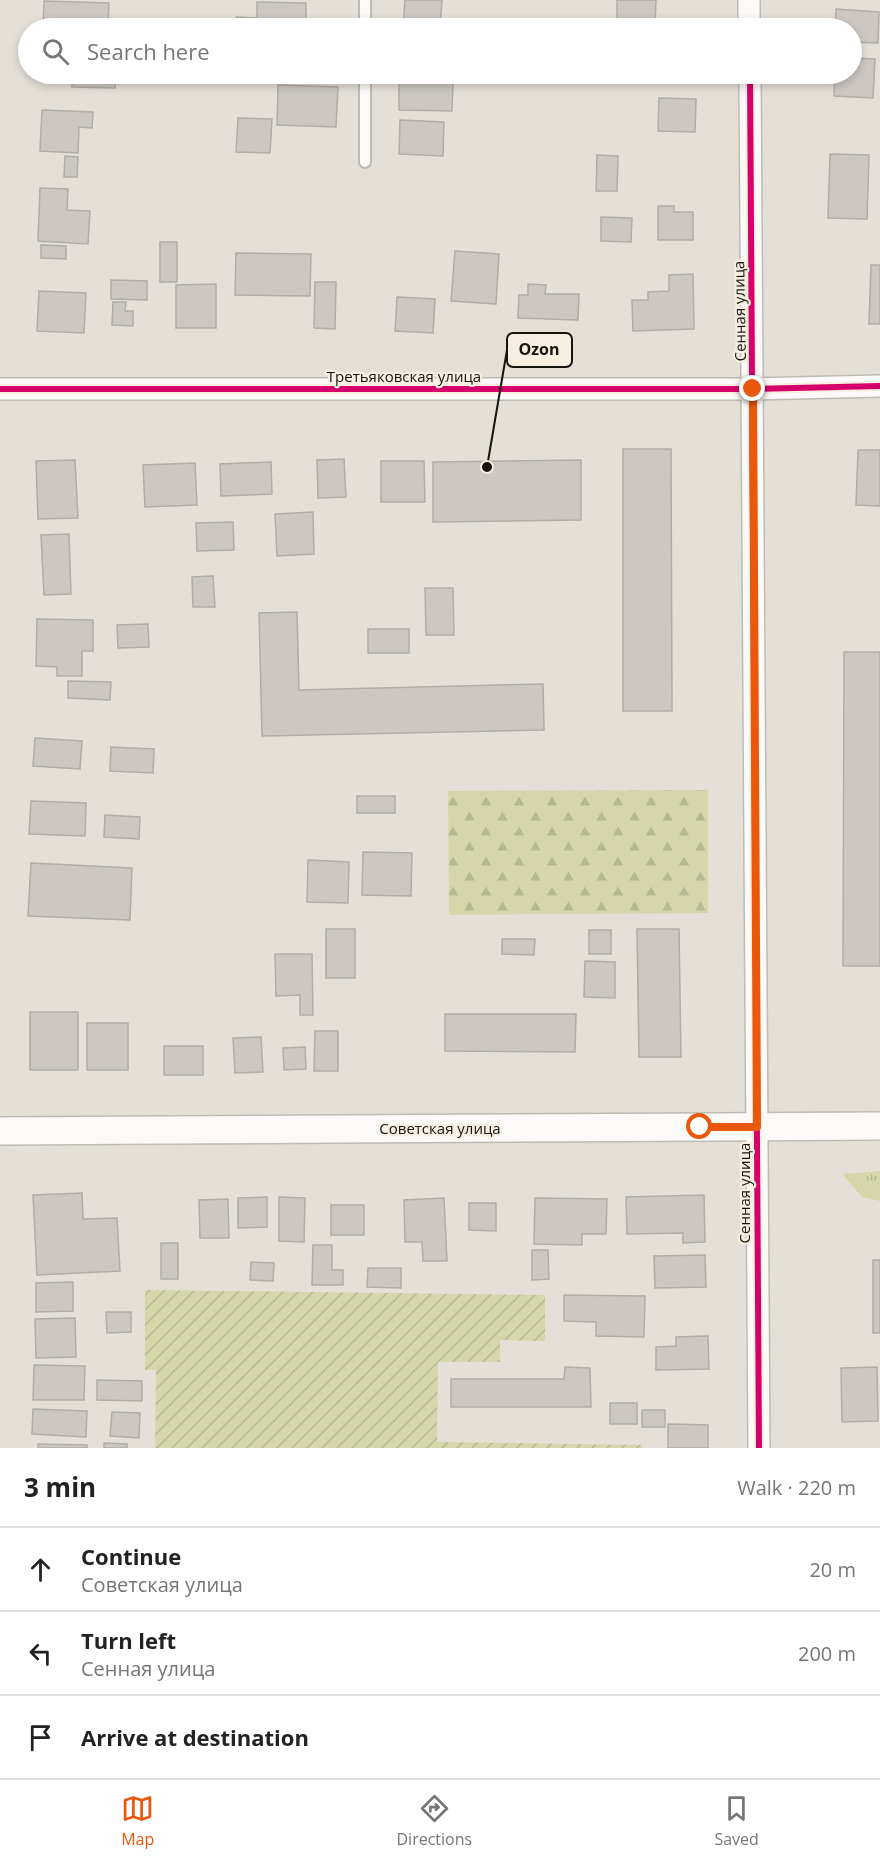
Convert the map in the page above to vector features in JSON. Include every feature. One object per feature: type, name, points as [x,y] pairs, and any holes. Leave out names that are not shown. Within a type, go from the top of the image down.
[{"type":"street","points":[[749,0],[749,18]]},
{"type":"street","name":"Сенная улица","points":[[750,84],[759,1448]]},
{"type":"street","name":"Третьяковская улица","points":[[0,389],[753,389],[880,386]]},
{"type":"street","name":"Советская улица","points":[[0,1131],[880,1126]]},
{"type":"lane","points":[[365,0],[365,18]]},
{"type":"lane","points":[[365,84],[365,162]]},
{"type":"green space","points":[[708,790],[708,913],[449,915],[448,791]]},
{"type":"green space","points":[[880,1171],[880,1201],[862,1197],[842,1174]]},
{"type":"green space","points":[[145,1290],[545,1295],[545,1341],[500,1340],[500,1362],[438,1362],[437,1442],[642,1445],[642,1448],[155,1448],[156,1370],[145,1370]]},
{"type":"building","points":[[405,0],[442,0],[441,18],[404,18]]},
{"type":"building","points":[[617,0],[656,0],[655,18],[617,18]]},
{"type":"building","points":[[44,1],[109,3],[108,18],[43,18]]},
{"type":"building","points":[[257,2],[306,3],[306,18],[257,18]]},
{"type":"building","points":[[836,9],[879,12],[878,43],[862,42],[862,18],[836,18]]},
{"type":"building","points":[[862,58],[875,59],[873,98],[834,96],[835,84],[862,84]]},
{"type":"building","points":[[72,84],[115,84],[115,88],[72,87]]},
{"type":"building","points":[[399,84],[453,84],[452,111],[399,110]]},
{"type":"building","points":[[278,85],[338,87],[336,127],[277,125]]},
{"type":"building","points":[[659,98],[696,99],[695,132],[658,131]]},
{"type":"building","points":[[42,110],[93,112],[92,128],[79,127],[78,153],[40,151]]},
{"type":"building","points":[[238,118],[272,119],[270,153],[236,152]]},
{"type":"building","points":[[400,120],[444,122],[443,156],[399,154]]},
{"type":"building","points":[[830,154],[869,155],[867,219],[828,218]]},
{"type":"building","points":[[597,155],[618,156],[617,191],[596,191]]},
{"type":"building","points":[[65,156],[78,157],[77,177],[64,177]]},
{"type":"building","points":[[40,188],[68,189],[67,210],[90,211],[88,244],[38,241]]},
{"type":"building","points":[[658,206],[674,206],[674,212],[693,212],[693,240],[658,240]]},
{"type":"building","points":[[601,217],[632,218],[631,242],[601,241]]},
{"type":"building","points":[[160,242],[177,242],[177,282],[160,282]]},
{"type":"building","points":[[41,245],[66,246],[66,259],[41,258]]},
{"type":"building","points":[[455,251],[499,254],[496,304],[451,301]]},
{"type":"building","points":[[236,253],[311,254],[310,296],[235,295]]},
{"type":"building","points":[[871,265],[880,265],[880,324],[869,324]]},
{"type":"building","points":[[693,274],[694,329],[633,331],[632,300],[648,300],[648,292],[669,291],[669,275]]},
{"type":"building","points":[[111,280],[147,281],[147,300],[111,299]]},
{"type":"building","points":[[315,282],[336,282],[335,329],[314,328]]},
{"type":"building","points":[[216,284],[216,328],[176,328],[176,285]]},
{"type":"building","points":[[528,284],[546,285],[545,294],[579,294],[578,320],[518,318],[519,295],[528,295]]},
{"type":"building","points":[[39,291],[86,293],[84,333],[37,331]]},
{"type":"building","points":[[397,297],[435,299],[433,333],[395,331]]},
{"type":"building","points":[[113,302],[126,302],[125,311],[133,311],[133,326],[112,325]]},
{"type":"building","points":[[623,449],[671,449],[672,711],[623,711]]},
{"type":"building","points":[[858,450],[880,450],[880,506],[856,505]]},
{"type":"building","points":[[344,459],[346,497],[318,498],[317,460]]},
{"type":"building","points":[[75,460],[78,518],[38,519],[36,461]]},
{"type":"building","points":[[581,460],[581,520],[433,522],[433,462]]},
{"type":"building","points":[[381,461],[424,461],[425,502],[381,502]]},
{"type":"building","points":[[271,462],[272,494],[221,496],[220,464]]},
{"type":"building","points":[[195,463],[197,505],[145,507],[143,465]]},
{"type":"building","points":[[313,512],[314,554],[277,556],[275,514]]},
{"type":"building","points":[[233,522],[234,550],[197,551],[196,523]]},
{"type":"building","points":[[69,534],[71,594],[44,595],[41,535]]},
{"type":"building","points":[[213,576],[215,607],[193,607],[192,577]]},
{"type":"building","points":[[425,588],[453,588],[454,635],[426,635]]},
{"type":"building","points":[[297,612],[299,690],[543,684],[544,730],[262,736],[259,613]]},
{"type":"building","points":[[37,619],[93,620],[93,651],[82,651],[82,676],[57,676],[57,667],[36,666]]},
{"type":"building","points":[[148,624],[149,647],[118,648],[117,625]]},
{"type":"building","points":[[368,629],[409,629],[409,653],[368,653]]},
{"type":"building","points":[[844,652],[880,652],[880,966],[843,966]]},
{"type":"building","points":[[68,681],[111,682],[110,700],[68,698]]},
{"type":"building","points":[[35,738],[82,741],[80,769],[33,766]]},
{"type":"building","points":[[111,747],[154,749],[153,773],[110,771]]},
{"type":"building","points":[[357,796],[395,796],[395,813],[357,813]]},
{"type":"building","points":[[31,801],[86,803],[85,836],[29,834]]},
{"type":"building","points":[[105,815],[140,817],[139,839],[104,837]]},
{"type":"building","points":[[363,852],[412,853],[411,896],[362,895]]},
{"type":"building","points":[[308,860],[349,862],[348,903],[307,902]]},
{"type":"building","points":[[31,863],[132,868],[130,920],[28,916]]},
{"type":"building","points":[[326,929],[355,929],[355,978],[326,978]]},
{"type":"building","points":[[637,929],[679,929],[681,1057],[639,1057]]},
{"type":"building","points":[[589,930],[611,930],[611,954],[589,954]]},
{"type":"building","points":[[502,939],[535,939],[534,955],[502,954]]},
{"type":"building","points":[[275,954],[312,954],[313,1015],[300,1015],[300,995],[276,996]]},
{"type":"building","points":[[585,961],[615,962],[615,998],[584,997]]},
{"type":"building","points":[[30,1012],[78,1012],[78,1070],[30,1070]]},
{"type":"building","points":[[445,1014],[576,1014],[575,1052],[445,1051]]},
{"type":"building","points":[[87,1023],[128,1023],[128,1070],[87,1070]]},
{"type":"building","points":[[315,1031],[338,1031],[338,1071],[314,1071]]},
{"type":"building","points":[[261,1037],[263,1072],[235,1073],[233,1038]]},
{"type":"building","points":[[164,1046],[203,1046],[203,1075],[164,1075]]},
{"type":"building","points":[[305,1047],[306,1069],[284,1070],[283,1048]]},
{"type":"building","points":[[82,1193],[83,1219],[117,1218],[120,1271],[37,1275],[33,1195]]},
{"type":"building","points":[[704,1195],[705,1242],[683,1243],[683,1233],[627,1234],[626,1197]]},
{"type":"building","points":[[267,1197],[267,1227],[238,1228],[238,1198]]},
{"type":"building","points":[[279,1197],[305,1198],[304,1242],[279,1241]]},
{"type":"building","points":[[444,1198],[447,1261],[423,1261],[422,1242],[405,1242],[404,1200]]},
{"type":"building","points":[[535,1198],[607,1199],[606,1234],[582,1234],[582,1245],[534,1244]]},
{"type":"building","points":[[228,1199],[229,1238],[200,1238],[199,1200]]},
{"type":"building","points":[[469,1203],[496,1203],[496,1231],[469,1230]]},
{"type":"building","points":[[331,1205],[364,1205],[364,1235],[331,1235]]},
{"type":"building","points":[[161,1243],[178,1243],[178,1279],[161,1279]]},
{"type":"building","points":[[313,1245],[332,1245],[332,1270],[343,1270],[343,1285],[312,1285]]},
{"type":"building","points":[[532,1250],[548,1250],[549,1279],[532,1280]]},
{"type":"building","points":[[705,1255],[706,1287],[655,1288],[654,1256]]},
{"type":"building","points":[[873,1260],[880,1260],[880,1333],[873,1333]]},
{"type":"building","points":[[251,1262],[274,1263],[273,1281],[250,1280]]},
{"type":"building","points":[[368,1268],[401,1268],[401,1288],[367,1287]]},
{"type":"building","points":[[73,1282],[73,1311],[36,1312],[36,1283]]},
{"type":"building","points":[[564,1295],[645,1296],[644,1337],[596,1336],[596,1322],[564,1321]]},
{"type":"building","points":[[106,1312],[131,1312],[131,1332],[107,1333]]},
{"type":"building","points":[[75,1318],[76,1357],[36,1358],[35,1319]]},
{"type":"building","points":[[708,1336],[709,1369],[656,1370],[656,1347],[676,1346],[676,1337]]},
{"type":"building","points":[[34,1365],[85,1366],[84,1400],[33,1400]]},
{"type":"building","points":[[565,1367],[590,1368],[591,1407],[451,1407],[451,1379],[564,1379]]},
{"type":"building","points":[[877,1367],[878,1421],[842,1422],[841,1368]]},
{"type":"building","points":[[97,1380],[142,1381],[142,1401],[97,1400]]},
{"type":"building","points":[[610,1403],[637,1403],[637,1424],[610,1424]]},
{"type":"building","points":[[33,1409],[87,1411],[86,1437],[32,1434]]},
{"type":"building","points":[[642,1410],[665,1410],[665,1427],[642,1427]]},
{"type":"building","points":[[112,1412],[140,1413],[139,1438],[110,1436]]},
{"type":"building","points":[[668,1424],[708,1425],[708,1448],[668,1448]]},
{"type":"building","points":[[104,1443],[127,1444],[127,1448],[104,1448]]},
{"type":"building","points":[[38,1444],[87,1445],[87,1448],[38,1448]]},
{"type":"cycle path","points":[[750,84],[759,1448]]},
{"type":"cycle path","points":[[0,389],[753,389],[880,386]]},
{"type":"place","name":"Ozon","points":[[487,467]]},
{"type":"route","points":[[700,1127],[757,1127],[753,389]]}]
